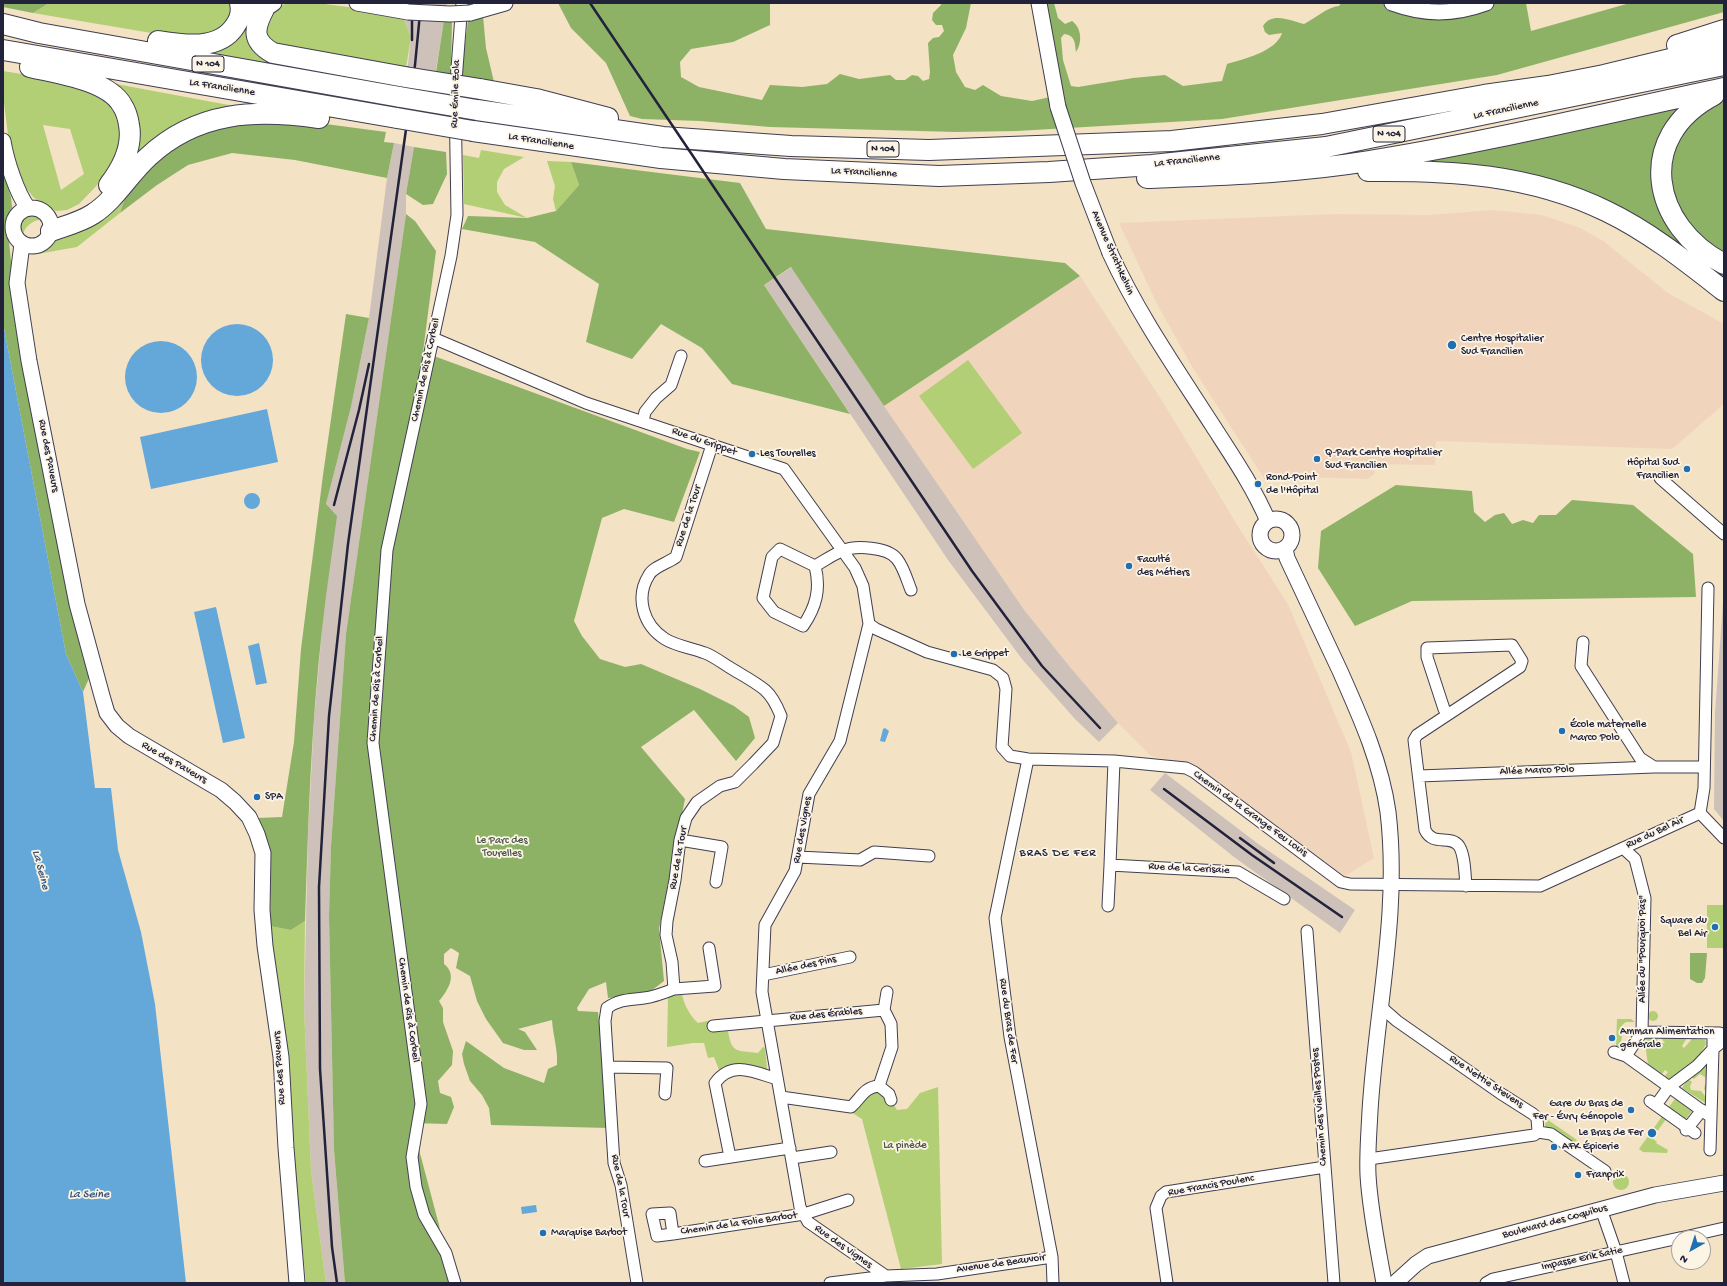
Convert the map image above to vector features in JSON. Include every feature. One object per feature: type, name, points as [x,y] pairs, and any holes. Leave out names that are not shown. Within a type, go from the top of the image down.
[{"type":"highway","points":[[10,26],[45,23],[185,46],[201,45],[219,39],[233,30],[240,17],[242,9],[241,3]]},
{"type":"highway","points":[[269,6],[257,22],[256,34],[261,45],[272,53],[405,77],[507,93],[585,113],[716,140]]},
{"type":"highway","points":[[1665,48],[1670,41],[1724,23]]},
{"type":"highway","name":"La Francilienne","points":[[10,26],[39,33],[400,97],[477,110],[663,137],[792,146],[929,150],[1172,141],[1322,124],[1484,95],[1548,86],[1604,75],[1724,46]]},
{"type":"highway","points":[[1548,86],[1555,77],[1665,48],[1724,30]]},
{"type":"highway","points":[[12,57],[85,80],[102,87],[114,95],[122,104],[127,116],[130,130],[126,156],[121,168],[97,200],[90,206],[72,216],[49,224]]},
{"type":"highway","name":"La Francilienne","points":[[12,57],[473,131],[661,158],[784,169],[939,176],[1049,172],[1152,165],[1326,147],[1724,65]]},
{"type":"highway","points":[[1049,172],[1068,182],[1305,169],[1369,161],[1491,138],[1724,88]]},
{"type":"highway","points":[[1724,92],[1699,103],[1683,117],[1674,130],[1663,156],[1661,183],[1664,199],[1681,230],[1694,244],[1724,264]]},
{"type":"highway","points":[[49,224],[84,220],[94,214],[159,147],[187,129],[208,121],[248,113],[296,114],[374,125],[396,118]]},
{"type":"highway","points":[[1305,169],[1319,175],[1356,171],[1471,173],[1506,178],[1540,186],[1573,197],[1606,211],[1638,229],[1686,262],[1724,291]]},
{"type":"street","points":[[241,3],[250,8],[269,6]]},
{"type":"street","points":[[357,3],[408,12],[450,14],[466,8],[505,3]]},
{"type":"street","name":"Avenue Strathkelvin","points":[[1039,3],[1058,107],[1082,183],[1110,253],[1132,297],[1228,450],[1263,509],[1268,521]]},
{"type":"street","points":[[1392,3],[1419,11],[1436,12],[1454,12],[1486,3]]},
{"type":"street","name":"Rue Émile Zola","points":[[456,186],[455,94],[466,8]]},
{"type":"street","points":[[3,141],[4,150],[21,200],[28,208]]},
{"type":"street","name":"Chemin de Ris à Corbeil","points":[[455,1283],[446,1253],[424,1216],[416,1187],[412,1157],[421,1104],[373,743],[387,550],[450,256],[457,215],[456,186]]},
{"type":"street","points":[[28,208],[36,208],[49,224],[48,238],[43,244],[28,246],[22,244],[15,235],[13,224],[16,217],[22,211],[28,208]]},
{"type":"street","name":"Rue des Paveurs","points":[[22,244],[17,282],[29,361],[77,604],[108,713],[117,726],[129,736],[221,790],[235,802],[249,817],[257,834],[263,854],[262,910],[265,946],[281,1057],[285,1142],[297,1283]]},
{"type":"street","name":"Rue du Grippet","points":[[433,338],[586,403],[784,469],[855,568],[863,586],[869,624]]},
{"type":"street","points":[[643,421],[645,412],[656,398],[671,385],[681,356]]},
{"type":"street","name":"Rue de la Tour","points":[[637,1283],[621,1186],[614,1162],[605,1021],[607,1008],[614,1002],[662,994],[674,989],[672,962],[666,935],[680,840],[686,818],[697,802],[720,786],[735,782],[754,764],[773,743],[781,716],[775,702],[765,690],[706,654],[666,640],[657,633],[649,622],[641,605],[641,594],[649,574],[655,569],[669,563],[676,556],[712,445]]},
{"type":"street","points":[[1660,478],[1724,534]]},
{"type":"street","points":[[1272,519],[1283,520],[1290,527],[1292,537],[1285,549],[1272,551],[1263,545],[1260,535],[1261,530],[1268,521],[1272,519]]},
{"type":"street","points":[[815,566],[843,550],[870,548],[884,551],[897,558],[911,590]]},
{"type":"street","points":[[780,549],[815,566],[819,580],[813,611],[803,626],[774,612],[763,598],[772,557],[780,549]]},
{"type":"street","points":[[1285,549],[1287,558],[1351,695],[1380,770],[1388,812],[1392,886],[1386,966],[1370,1105],[1368,1175],[1384,1283]]},
{"type":"street","points":[[1708,588],[1704,788],[1700,813],[1724,838]]},
{"type":"street","points":[[869,624],[876,629],[927,652],[993,670],[1003,678],[1006,689],[1002,747],[1010,756],[1028,759]]},
{"type":"street","name":"Rue des Vignes","points":[[869,624],[840,741],[809,794],[795,871],[765,925],[762,992],[800,1207],[808,1222],[886,1276]]},
{"type":"street","points":[[1582,642],[1581,666],[1640,758],[1654,767]]},
{"type":"street","points":[[1448,714],[1444,709],[1426,657],[1427,648],[1512,645],[1522,661],[1520,666],[1448,714],[1416,735],[1414,740],[1425,830],[1428,836],[1432,839],[1456,843],[1460,847],[1466,886]]},
{"type":"street","name":"Chemin de la Grange Feu Louis","points":[[1028,759],[1114,761],[1186,768],[1194,772],[1341,882],[1350,884],[1392,886]]},
{"type":"street","name":"Rue du Bras de Fer","points":[[1028,759],[995,918],[1010,1037],[1052,1257],[1053,1283]]},
{"type":"street","points":[[1108,906],[1114,761]]},
{"type":"street","name":"Allée Marco Polo","points":[[1419,776],[1654,767],[1704,767]]},
{"type":"street","name":"Rue du Bel Air","points":[[1392,886],[1540,886],[1700,813]]},
{"type":"street","points":[[680,840],[722,847],[716,882]]},
{"type":"street","name":"Allée du \"Pourquoi Pas\"","points":[[1623,848],[1635,859],[1646,898],[1642,1032]]},
{"type":"street","points":[[798,857],[860,860],[874,852],[928,856]]},
{"type":"street","name":"Rue de la Cerisaie","points":[[1110,865],[1238,872],[1284,899]]},
{"type":"street","name":"Chemin des Vieilles Postes","points":[[1307,931],[1334,1283]]},
{"type":"street","points":[[674,989],[715,986],[709,948]]},
{"type":"street","name":"Allée des Pins","points":[[763,975],[850,957]]},
{"type":"street","points":[[879,1086],[892,1047],[891,1024],[884,1010],[887,992]]},
{"type":"street","name":"Rue Nettie Stevens","points":[[1381,1007],[1396,1021],[1533,1114],[1537,1118],[1538,1132]]},
{"type":"street","name":"Rue des Érables","points":[[713,1026],[884,1010]]},
{"type":"street","points":[[1626,1056],[1642,1032],[1718,1034],[1713,1049],[1706,1113],[1710,1150]]},
{"type":"street","points":[[1706,1113],[1690,1130],[1653,1103],[1669,1087],[1697,1066],[1724,1040]]},
{"type":"street","points":[[1614,1052],[1626,1056],[1706,1113]]},
{"type":"street","points":[[608,1067],[667,1068],[665,1094]]},
{"type":"street","points":[[730,1157],[715,1083],[721,1075],[732,1070],[745,1070],[777,1079]]},
{"type":"street","points":[[781,1097],[851,1107],[863,1092],[873,1086],[879,1086],[889,1094],[891,1100]]},
{"type":"street","points":[[1369,1159],[1534,1135],[1538,1132],[1551,1134],[1605,1171]]},
{"type":"street","points":[[705,1161],[730,1157],[831,1152]]},
{"type":"street","name":"Rue Francis Poulenc","points":[[1167,1283],[1156,1208],[1161,1196],[1166,1192],[1325,1167]]},
{"type":"street","name":"Boulevard des Coquibus","points":[[1395,1283],[1416,1264],[1428,1256],[1655,1195],[1724,1183]]},
{"type":"street","name":"Rue des Vignes","points":[[804,1214],[848,1200]]},
{"type":"street","points":[[1602,1209],[1624,1283]]},
{"type":"street","name":"Chemin de la Folie Barbot","points":[[673,1234],[804,1214]]},
{"type":"street","name":"Impasse Erik Satie","points":[[1711,1231],[1724,1228]]},
{"type":"street","name":"Impasse Erik Satie","points":[[1486,1282],[1493,1279],[1671,1240]]},
{"type":"street","name":"Avenue de Beauvoir","points":[[830,1283],[886,1276],[938,1278],[1052,1257]]},
{"type":"shaded area","points":[[398,3],[447,3],[433,87],[406,82],[411,37]]},
{"type":"shaded area","points":[[394,143],[414,147],[406,194],[406,214],[346,634],[331,846],[329,916],[334,1150],[345,1283],[326,1283],[311,1171],[304,1007],[308,835],[314,719],[322,630],[326,504],[351,407],[369,318],[387,178]]},
{"type":"shaded area","name":"Centre Hospitalier Sud Francilien","points":[[1493,210],[1542,215],[1578,227],[1602,240],[1668,293],[1724,324],[1724,404],[1672,449],[1436,441],[1435,465],[1375,464],[1374,474],[1368,479],[1272,476],[1265,480],[1191,365],[1157,304],[1119,223],[1334,214],[1428,215]]},
{"type":"shaded area","points":[[792,267],[884,406],[1025,611],[1118,723],[1099,742],[1075,719],[1022,659],[948,560],[764,285]]},
{"type":"shaded area","name":"Faculté des Métiers","points":[[1080,276],[1163,402],[1239,528],[1288,604],[1351,752],[1374,858],[1345,876],[1195,765],[1151,756],[1118,723],[1025,611],[884,406]]},
{"type":"shaded area","points":[[1724,589],[1724,821],[1714,809],[1715,713]]},
{"type":"shaded area","points":[[1165,773],[1257,843],[1355,910],[1340,933],[1234,857],[1150,790]]},
{"type":"green space","points":[[3,3],[49,3],[33,13],[3,7]]},
{"type":"green space","points":[[49,3],[233,3],[234,15],[218,33],[181,38],[33,13]]},
{"type":"green space","points":[[287,3],[317,3],[402,14],[411,37],[406,68],[270,43],[265,36],[263,22],[277,8]]},
{"type":"green space","points":[[558,3],[770,3],[770,25],[733,42],[691,49],[680,62],[681,77],[699,87],[762,100],[770,85],[802,87],[827,84],[840,74],[859,79],[890,75],[896,80],[905,80],[912,75],[918,76],[923,81],[929,79],[928,43],[933,38],[939,37],[944,31],[942,25],[936,25],[932,20],[933,13],[941,5],[941,3],[971,3],[966,28],[953,55],[956,72],[965,87],[975,90],[983,85],[1001,96],[1032,101],[1064,94],[1053,56],[1046,3],[1054,3],[1058,18],[1065,24],[1072,21],[1079,31],[1080,44],[1076,52],[1075,43],[1070,36],[1064,34],[1061,38],[1063,60],[1071,86],[1078,87],[1133,78],[1165,75],[1183,86],[1222,81],[1227,64],[1258,54],[1279,40],[1282,33],[1269,35],[1265,32],[1263,26],[1267,21],[1282,18],[1304,24],[1326,11],[1339,6],[1341,3],[1526,3],[1531,31],[1630,3],[1724,3],[1724,12],[1497,75],[1222,119],[1017,131],[956,132],[770,127],[700,121],[642,119],[630,116],[606,63],[571,28]]},
{"type":"green space","points":[[483,16],[486,48],[494,82],[461,76],[468,20]]},
{"type":"green space","points":[[444,20],[452,20],[451,75],[436,72]]},
{"type":"green space","points":[[241,26],[251,28],[277,62],[268,64],[207,53]]},
{"type":"green space","points":[[3,71],[77,83],[105,98],[120,117],[120,147],[102,180],[79,204],[67,210],[56,211],[34,198],[26,188],[10,150],[3,95]],"holes":[[[43,125],[70,129],[84,174],[61,190]]]},
{"type":"green space","points":[[116,84],[245,108],[128,170]]},
{"type":"green space","points":[[1724,94],[1724,280],[1675,241],[1541,178],[1418,162]]},
{"type":"green space","points":[[288,119],[386,132],[384,142],[394,143],[387,178],[295,160],[232,153],[188,165],[157,185],[120,213],[129,186],[142,170],[209,127]]},
{"type":"green space","points":[[414,147],[446,152],[447,174],[433,204],[423,205],[406,194]]},
{"type":"green space","points":[[481,150],[524,157],[504,169],[497,182],[497,192],[505,205],[527,218],[464,204],[463,155],[479,158]]},
{"type":"green space","points":[[547,161],[571,162],[579,185],[556,211],[553,199],[555,186]]},
{"type":"green space","points":[[571,162],[740,183],[766,229],[1065,263],[1080,276],[884,406],[791,267],[764,285],[850,414],[732,384],[702,348],[661,324],[632,359],[586,342],[599,284],[535,242],[462,229],[468,216],[527,218],[556,211],[579,185]]},
{"type":"green space","points":[[3,172],[11,197],[12,208],[7,218],[5,229],[9,242],[15,298],[90,676],[83,692],[66,654],[3,323]]},
{"type":"green space","points":[[129,186],[120,213],[77,247],[32,255],[42,251],[59,234]]},
{"type":"green space","points":[[30,213],[34,213],[42,219],[29,224],[22,236],[19,229],[21,220]]},
{"type":"green space","name":"Le Parc des Tourelles","points":[[406,214],[415,221],[436,251],[423,352],[687,449],[700,452],[674,522],[624,509],[602,518],[574,621],[582,636],[600,659],[625,667],[641,664],[700,689],[734,706],[749,717],[755,738],[736,761],[694,710],[641,747],[685,799],[659,929],[664,981],[647,994],[608,998],[606,982],[589,989],[577,1008],[578,1011],[598,1012],[609,1128],[491,1125],[489,1108],[482,1095],[470,1081],[464,1064],[462,1054],[466,1041],[504,1068],[544,1083],[548,1069],[557,1065],[557,1053],[552,1020],[518,1029],[525,1032],[537,1050],[524,1050],[503,1043],[486,1019],[477,1001],[470,976],[456,968],[459,953],[451,948],[444,954],[444,964],[448,968],[451,978],[446,992],[439,1001],[443,1008],[443,1022],[453,1051],[452,1065],[438,1081],[440,1093],[451,1097],[454,1107],[447,1124],[412,1123],[439,1225],[443,1258],[451,1283],[345,1283],[334,1150],[329,916],[331,846],[346,634]]},
{"type":"green space","points":[[346,314],[369,318],[351,407],[326,504],[337,516],[318,666],[315,703],[305,921],[291,930],[270,926],[271,858],[268,842],[257,818],[282,817],[294,742],[301,649],[323,475]]},
{"type":"green space","points":[[968,360],[1022,433],[973,469],[919,396]]},
{"type":"green space","points":[[1396,485],[1472,491],[1474,512],[1485,522],[1495,515],[1504,513],[1512,524],[1523,520],[1533,523],[1539,515],[1556,515],[1572,500],[1633,505],[1693,554],[1696,597],[1412,601],[1355,626],[1318,568],[1321,531]]},
{"type":"green space","name":"Square du Bel Air","points":[[1707,905],[1724,905],[1724,948],[1707,948]]},
{"type":"green space","points":[[305,921],[304,1007],[311,1171],[326,1283],[306,1283],[288,1098],[284,1039],[270,926],[291,930]]},
{"type":"green space","points":[[1690,953],[1707,953],[1705,978],[1702,983],[1697,983],[1690,979]]},
{"type":"green space","points":[[681,988],[686,1007],[698,1023],[712,1020],[713,1026],[719,1032],[728,1031],[731,1044],[736,1050],[758,1053],[763,1047],[765,1048],[767,1068],[765,1072],[721,1075],[714,1057],[708,1058],[704,1043],[667,1047],[667,992]]},
{"type":"green space","points":[[1651,1011],[1655,1011],[1657,1012],[1657,1020],[1651,1021],[1648,1018],[1648,1014]]},
{"type":"green space","points":[[1617,1019],[1631,1019],[1635,1022],[1626,1022],[1622,1025],[1619,1031],[1622,1037],[1620,1045],[1615,1051],[1614,1050],[1616,1047]]},
{"type":"green space","points":[[1644,1038],[1656,1038],[1660,1043],[1665,1043],[1661,1038],[1687,1038],[1682,1046],[1684,1048],[1692,1039],[1705,1040],[1706,1044],[1695,1064],[1672,1081],[1665,1076],[1668,1072],[1665,1070],[1662,1074],[1648,1064]]},
{"type":"green space","points":[[1710,1059],[1709,1095],[1704,1089],[1706,1081],[1705,1077],[1700,1074],[1694,1079],[1690,1076]]},
{"type":"green space","points":[[1688,1079],[1692,1082],[1690,1086],[1691,1090],[1701,1091],[1709,1101],[1707,1104],[1682,1088]]},
{"type":"green space","name":"La pinède","points":[[938,1087],[942,1264],[901,1269],[862,1119],[851,1112],[862,1097],[875,1089],[891,1100],[897,1110],[907,1109],[920,1093]]},
{"type":"green space","points":[[1675,1099],[1692,1111],[1685,1120],[1668,1108]]},
{"type":"green space","points":[[1663,1115],[1667,1118],[1652,1138],[1657,1142],[1656,1143],[1668,1150],[1667,1153],[1643,1152],[1639,1149]]},
{"type":"green space","points":[[1548,1120],[1577,1140],[1573,1145],[1546,1130],[1545,1124]]},
{"type":"green space","points":[[1618,1174],[1624,1174],[1629,1179],[1627,1188],[1624,1190],[1618,1190],[1613,1185],[1613,1179]]},
{"type":"water","name":"La Seine","points":[[3,323],[66,654],[83,692],[95,788],[111,788],[118,850],[141,932],[155,1004],[186,1283],[5,1283],[3,1279]]},
{"type":"water","points":[[237,324],[257,330],[267,340],[273,360],[267,380],[257,390],[237,396],[217,390],[207,380],[201,360],[207,340],[217,330]]},
{"type":"water","points":[[161,341],[181,347],[191,357],[197,377],[191,397],[181,407],[161,413],[141,407],[131,397],[125,377],[131,357],[141,347]]},
{"type":"water","points":[[267,409],[278,462],[151,489],[140,437]]},
{"type":"water","points":[[249,493],[255,493],[260,498],[258,507],[255,509],[249,509],[244,504],[244,498]]},
{"type":"water","points":[[216,607],[245,738],[223,743],[194,612]]},
{"type":"water","points":[[259,643],[267,683],[256,685],[248,646]]},
{"type":"water","points":[[885,728],[889,731],[885,742],[880,741],[883,729]]},
{"type":"water","points":[[536,1205],[537,1212],[522,1214],[521,1207]]},
{"type":"railway","points":[[412,3],[412,40]]},
{"type":"railway","points":[[337,1283],[332,1247],[320,1069],[319,887],[329,716],[348,544],[415,65],[421,3]]},
{"type":"railway","points":[[590,3],[972,571],[1042,666],[1100,728]]},
{"type":"railway","points":[[334,505],[359,410],[369,364]]},
{"type":"railway","points":[[1164,789],[1252,855],[1342,917]]},
{"type":"railway","points":[[1240,838],[1274,863]]},
{"type":"place","name":"Centre Hospitalier Sud Francilien","points":[[1452,345]]},
{"type":"place","name":"Les Tourelles","points":[[752,454]]},
{"type":"place","name":"Q-Park Centre Hospitalier Sud Francilien","points":[[1317,459]]},
{"type":"place","name":"Hôpital Sud Francilien","points":[[1687,469]]},
{"type":"place","name":"Rond-Point de l'Hôpital","points":[[1258,484]]},
{"type":"place","name":"Faculté des Métiers","points":[[1129,566]]},
{"type":"place","name":"Le Grippet","points":[[954,654]]},
{"type":"place","name":"École maternelle Marco Polo","points":[[1562,731]]},
{"type":"place","name":"SPA","points":[[257,797]]},
{"type":"place","name":"Square du Bel Air","points":[[1715,927]]},
{"type":"place","name":"Amman Alimentation générale","points":[[1612,1038]]},
{"type":"place","name":"Gare du Bras de Fer - Évry Génopole","points":[[1631,1110]]},
{"type":"place","name":"Le Bras de Fer","points":[[1652,1133]]},
{"type":"place","name":"AFK Épicerie","points":[[1554,1147]]},
{"type":"place","name":"Franprix","points":[[1578,1175]]},
{"type":"place","name":"Marquise Barbot","points":[[543,1233]]},
{"type":"district","name":"BRAS DE FER","points":[[1058,854]]}]
